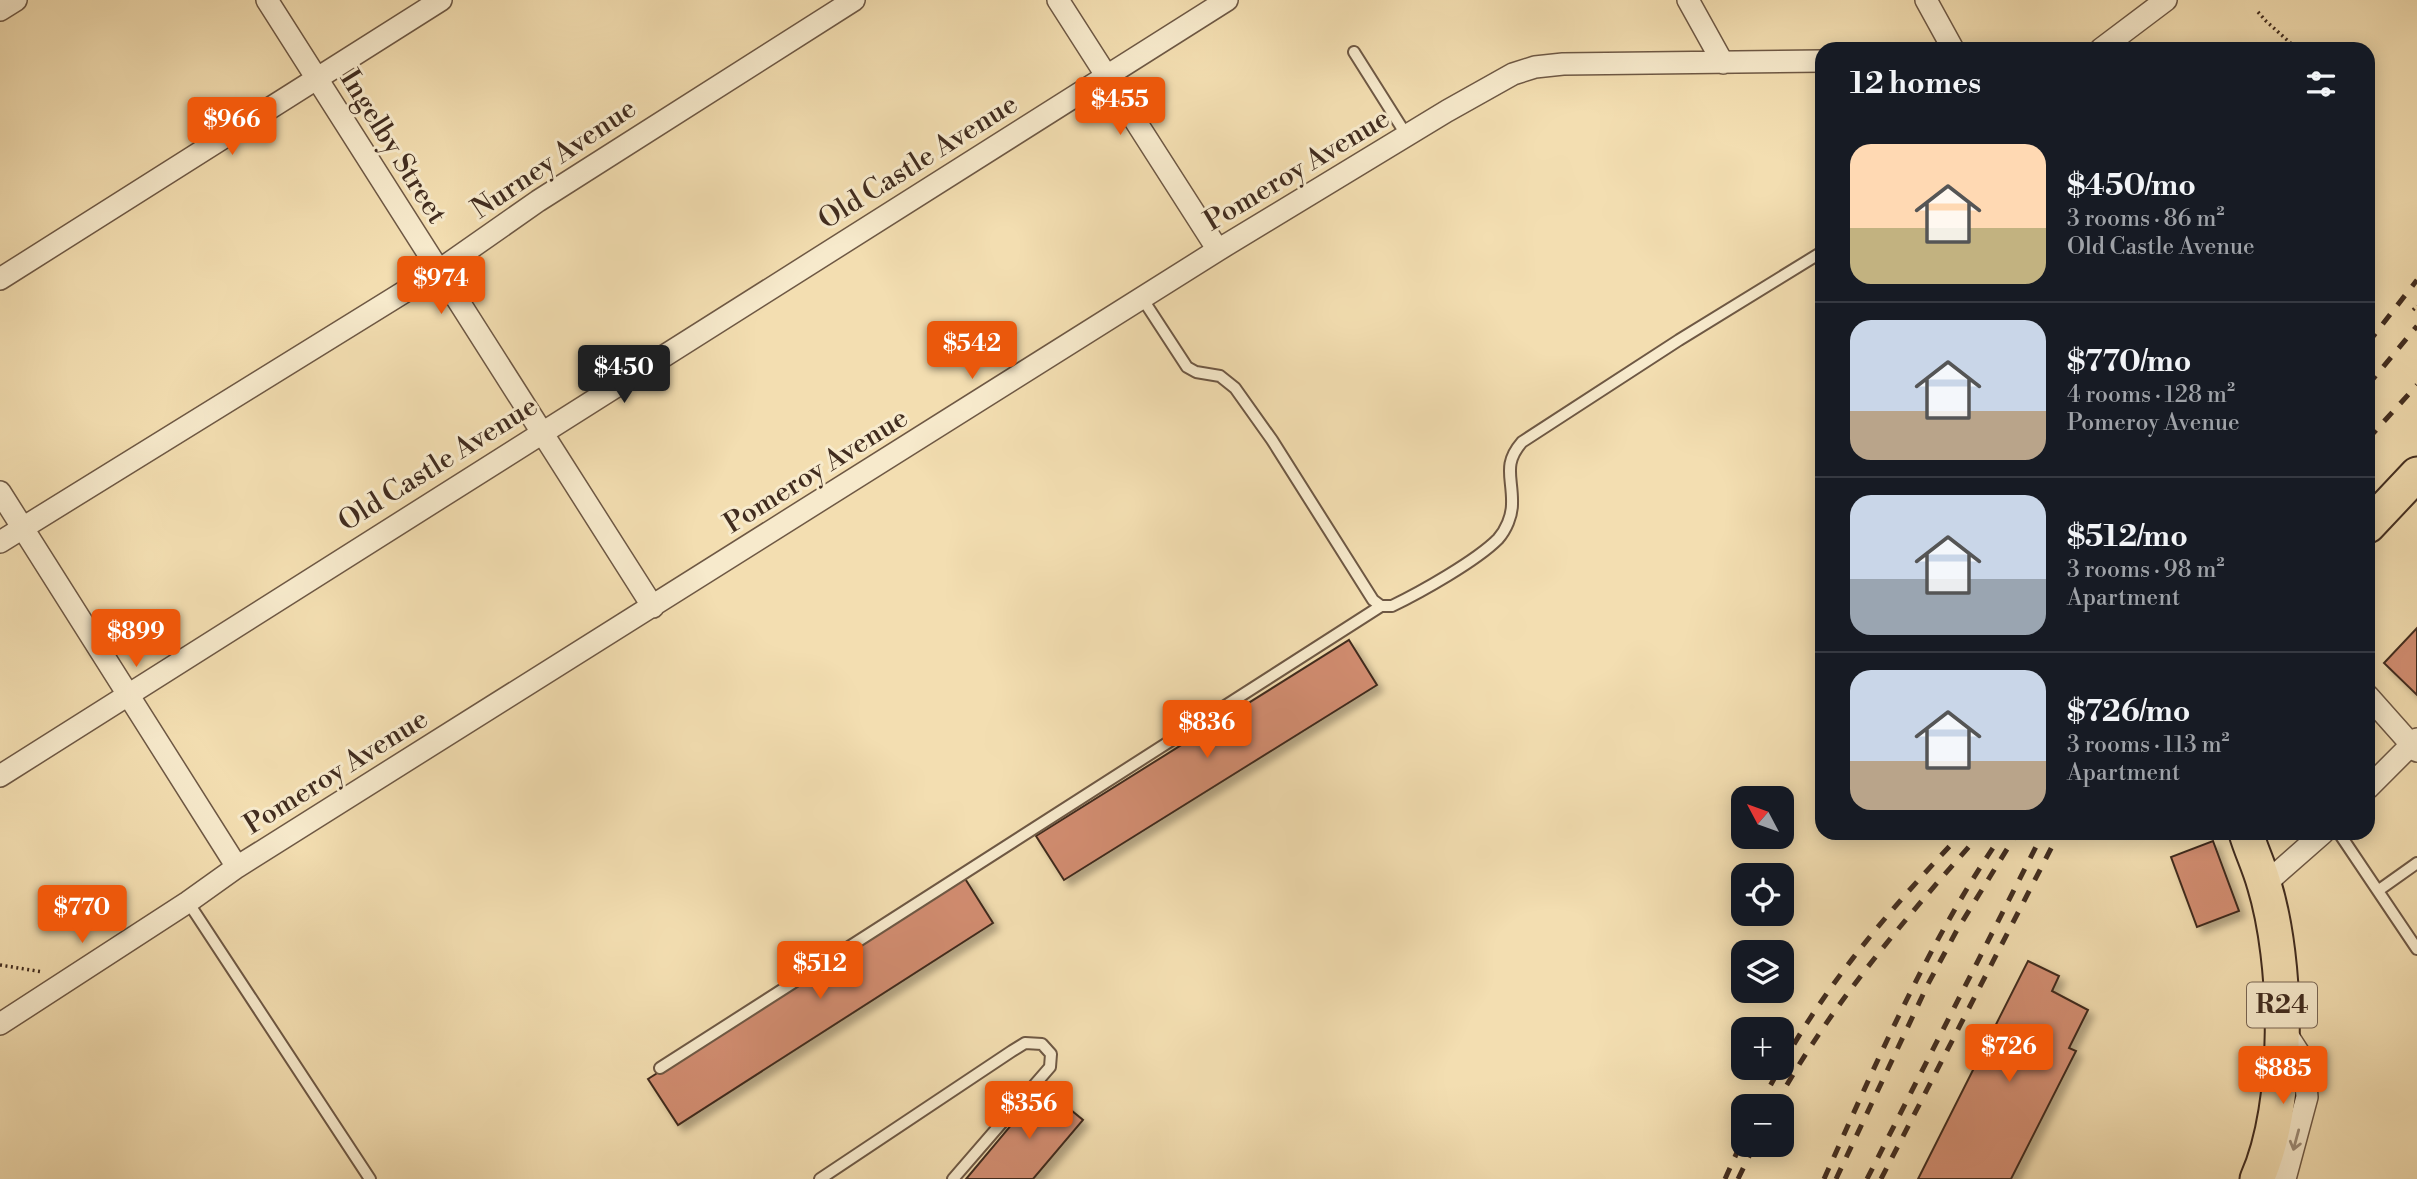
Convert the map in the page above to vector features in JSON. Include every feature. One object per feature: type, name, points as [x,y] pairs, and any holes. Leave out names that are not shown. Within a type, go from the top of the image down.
[{"type":"main road","points":[[2375,519],[2417,474]]},
{"type":"main road","name":"R24","points":[[2248,840],[2264,885],[2277,948],[2284,1030],[2273,1125],[2269,1147],[2257,1179]]},
{"type":"street","points":[[0,10],[16,0]]},
{"type":"street","name":"Ingelby Street","points":[[267,0],[653,607]]},
{"type":"street","points":[[0,279],[441,0]]},
{"type":"street","name":"Nurney Avenue","points":[[0,542],[438,271],[549,194],[854,0]]},
{"type":"street","points":[[1058,0],[1218,250]]},
{"type":"street","name":"Old Castle Avenue","points":[[0,776],[1227,0]]},
{"type":"street","points":[[1688,0],[1724,63]]},
{"type":"street","points":[[1926,0],[1949,42]]},
{"type":"street","points":[[2107,42],[2139,8],[2166,0]]},
{"type":"street","name":"Pomeroy Avenue","points":[[0,1024],[188,902],[237,867],[1218,250],[1513,74],[1535,67],[1621,62],[1815,61]]},
{"type":"street","points":[[0,492],[237,867]]},
{"type":"street","points":[[2375,703],[2415,744],[2375,781]]},
{"type":"street","points":[[2264,885],[2315,840]]},
{"type":"street","points":[[2284,1030],[2304,1061],[2307,1097],[2286,1179]]},
{"type":"lane","points":[[1354,52],[1407,135]]},
{"type":"lane","points":[[660,1068],[1381,606],[1392,606],[1403,601],[1484,551],[1499,538],[1506,527],[1512,506],[1509,470],[1511,459],[1522,442],[1679,340],[1815,256]]},
{"type":"lane","points":[[1142,298],[1187,367],[1196,372],[1220,376],[1235,388],[1272,440],[1363,586],[1381,606]]},
{"type":"lane","points":[[2344,840],[2417,949]]},
{"type":"lane","points":[[2379,890],[2417,863]]},
{"type":"lane","points":[[188,902],[370,1179]]},
{"type":"lane","points":[[820,1179],[1018,1047],[1025,1043],[1042,1044],[1051,1054],[1050,1067],[953,1179]]},
{"type":"path","points":[[2259,12],[2289,42]]},
{"type":"path","points":[[2413,310],[2417,306]]},
{"type":"path","points":[[0,965],[71,977]]},
{"type":"building","points":[[2417,628],[2417,695],[2384,663]]},
{"type":"building","points":[[1349,640],[1377,685],[1064,880],[1036,836]]},
{"type":"building","points":[[2213,841],[2239,911],[2197,927],[2171,857]]},
{"type":"building","points":[[964,877],[993,923],[678,1125],[648,1079]]},
{"type":"building","points":[[2028,961],[2059,976],[2052,991],[2088,1010],[2069,1048],[2076,1051],[2011,1179],[1918,1179]]},
{"type":"building","points":[[1043,1087],[1083,1120],[1033,1179],[966,1179]]},
{"type":"railway","points":[[2375,334],[2417,280]]},
{"type":"railway","points":[[2375,377],[2417,326]]},
{"type":"railway","points":[[2375,431],[2417,385]]},
{"type":"railway","points":[[1794,1045],[1864,943],[1956,840]]},
{"type":"railway","points":[[1782,1094],[1844,998],[1924,898],[1975,840]]},
{"type":"railway","points":[[1824,1179],[1884,1046],[1928,958],[1998,840]]},
{"type":"railway","points":[[1836,1179],[1928,984],[1957,930],[2013,840]]},
{"type":"railway","points":[[1867,1179],[2039,840]]},
{"type":"railway","points":[[1881,1179],[2055,840]]},
{"type":"railway","points":[[1766,1094],[1773,1080]]},
{"type":"railway","points":[[1725,1179],[1735,1157]]},
{"type":"railway","points":[[1738,1179],[1749,1157]]}]
